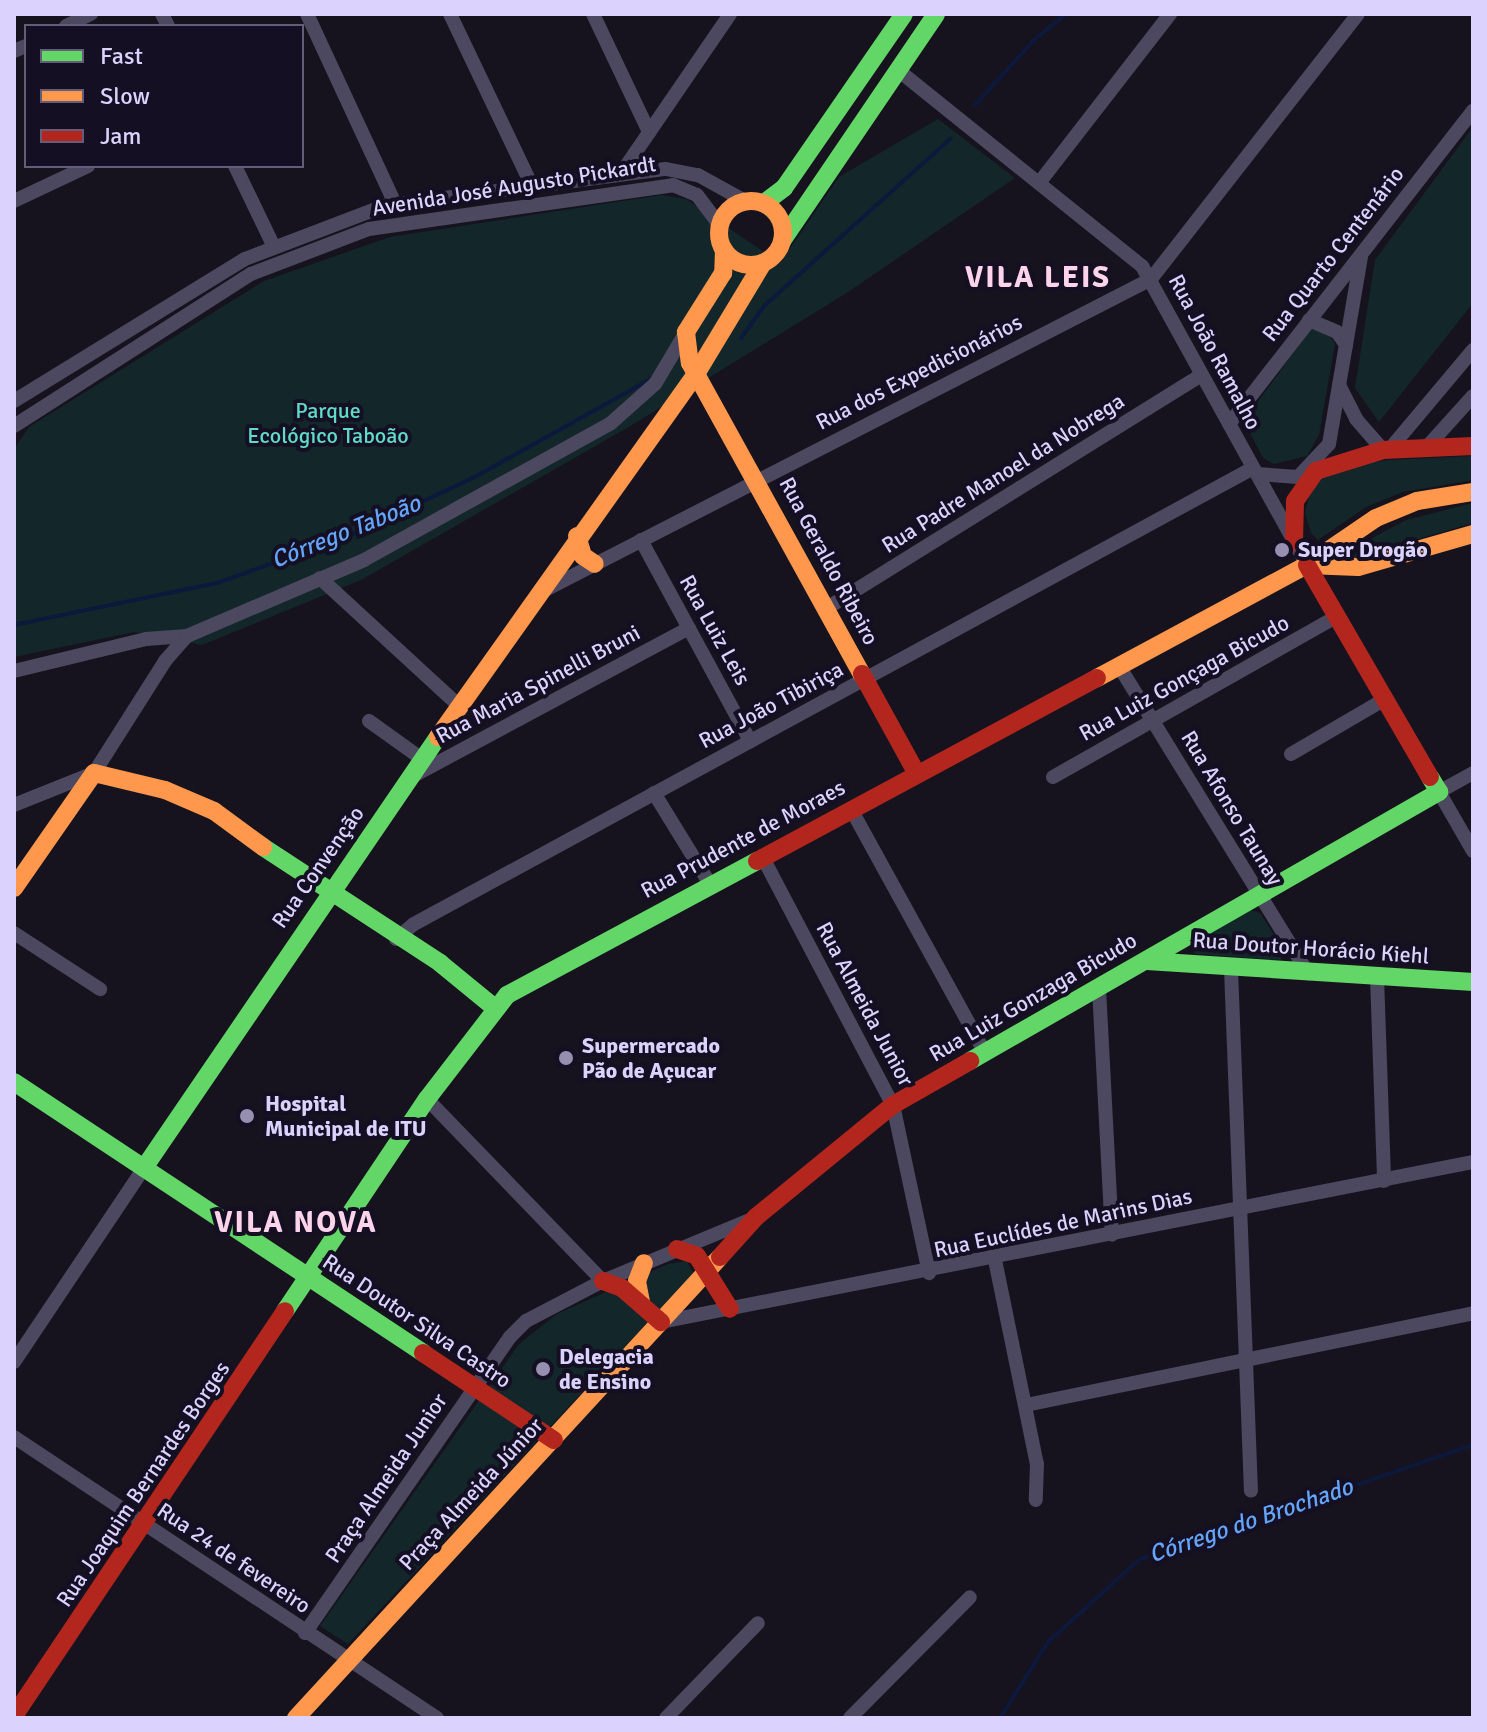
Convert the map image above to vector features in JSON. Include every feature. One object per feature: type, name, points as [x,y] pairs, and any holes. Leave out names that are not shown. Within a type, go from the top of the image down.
[{"type":"street","points":[[70,24],[91,14]]},
{"type":"street","points":[[307,14],[396,206]]},
{"type":"street","points":[[450,14],[532,186]]},
{"type":"street","points":[[593,14],[649,132]]},
{"type":"street","points":[[622,172],[730,14]]},
{"type":"street","points":[[14,671],[146,639],[187,636],[364,560],[611,423],[655,384],[723,273],[724,250],[719,224],[729,209],[784,188],[904,14]]},
{"type":"street","points":[[700,378],[763,263],[782,241],[936,14]]},
{"type":"street","points":[[1039,183],[1170,14]]},
{"type":"street","name":"Rua dos Expedicionários","points":[[536,595],[1151,279],[1358,14]]},
{"type":"street","name":"Rua João Ramalho","points":[[898,70],[1142,266],[1307,565]]},
{"type":"street","name":"Rua Quarto Centenário","points":[[1229,424],[1473,111]]},
{"type":"street","points":[[14,201],[84,168]]},
{"type":"street","points":[[236,168],[274,247]]},
{"type":"street","name":"Avenida José Augusto Pickardt","points":[[14,401],[274,247],[371,210],[622,172],[682,171],[754,202]]},
{"type":"street","name":"Avenida José Augusto Pickardt","points":[[14,426],[251,274],[369,229],[673,185],[697,195],[719,224]]},
{"type":"street","points":[[754,202],[782,223],[782,241]]},
{"type":"street","points":[[724,250],[741,264],[763,263]]},
{"type":"street","points":[[1255,471],[1298,477],[1322,456],[1339,385],[1362,252]]},
{"type":"street","points":[[1309,320],[1337,332],[1346,345]]},
{"type":"street","name":"Rua Geraldo Ribeiro","points":[[686,332],[700,378],[917,774]]},
{"type":"street","points":[[1386,450],[1473,350]]},
{"type":"street","name":"Rua Padre Manoel da Nobrega","points":[[827,608],[1202,375]]},
{"type":"street","name":"Rua Convenção","points":[[14,1362],[327,893],[577,536],[672,407],[700,378]]},
{"type":"street","points":[[1339,385],[1356,419],[1386,450]]},
{"type":"street","points":[[1426,448],[1473,396]]},
{"type":"street","points":[[1294,542],[1295,501],[1316,471],[1386,450],[1473,446]]},
{"type":"street","name":"Rua João Tibiriça","points":[[396,939],[414,924],[654,793],[1255,471]]},
{"type":"street","name":"Rua Prudente de Moraes","points":[[311,1279],[427,1099],[495,1008],[532,980],[1307,565],[1395,509],[1473,492]]},
{"type":"street","points":[[1307,565],[1358,567],[1473,534]]},
{"type":"street","points":[[577,536],[583,556],[595,564]]},
{"type":"street","name":"Rua Luiz Leis","points":[[641,540],[750,741]]},
{"type":"street","points":[[1307,565],[1473,851]]},
{"type":"street","points":[[320,578],[459,706]]},
{"type":"street","name":"Rua Luiz Gonçaga Bicudo","points":[[1053,777],[1337,616]]},
{"type":"street","name":"Rua Maria Spinelli Bruni","points":[[409,778],[689,628]]},
{"type":"street","points":[[14,888],[94,773],[165,661],[187,636]]},
{"type":"street","name":"Rua Afonso Taunay","points":[[1119,666],[1308,973]]},
{"type":"street","points":[[1291,754],[1385,699]]},
{"type":"street","points":[[369,721],[422,759]]},
{"type":"street","points":[[14,805],[94,773],[165,790],[214,811],[327,893],[396,939],[440,963],[495,1008]]},
{"type":"street","name":"Rua Luiz Gonzaga Bicudo","points":[[661,1322],[756,1217],[893,1105],[1473,773]]},
{"type":"street","points":[[654,793],[710,884]]},
{"type":"street","points":[[851,809],[985,1053]]},
{"type":"street","name":"Rua Almeida Junior","points":[[762,856],[893,1105],[929,1273]]},
{"type":"street","points":[[14,933],[100,989]]},
{"type":"street","points":[[1276,972],[1288,962],[1292,947]]},
{"type":"street","name":"Rua Doutor Horácio Kiehl","points":[[1147,961],[1276,972],[1473,982]]},
{"type":"street","points":[[1231,969],[1251,1491]]},
{"type":"street","points":[[1377,977],[1384,1181]]},
{"type":"street","points":[[1099,988],[1112,1235]]},
{"type":"street","name":"Rua Doutor Silva Castro","points":[[14,1082],[554,1440]]},
{"type":"street","points":[[427,1099],[603,1281],[641,1302],[661,1322]]},
{"type":"street","name":"Rua Euclídes de Marins Dias","points":[[661,1322],[995,1260],[1473,1162]]},
{"type":"street","name":"Praça Almeida Junior","points":[[305,1633],[474,1388],[526,1321],[603,1281],[756,1217]]},
{"type":"street","points":[[677,1249],[697,1256],[730,1309]]},
{"type":"street","points":[[995,1260],[1037,1464],[1036,1500]]},
{"type":"street","points":[[641,1302],[637,1281],[644,1263]]},
{"type":"street","name":"Rua Joaquim Bernardes Borges","points":[[14,1716],[311,1279]]},
{"type":"street","points":[[1026,1405],[1473,1313]]},
{"type":"street","name":"Praça Almeida Júnior","points":[[296,1718],[661,1322]]},
{"type":"street","name":"Rua 24 de fevereiro","points":[[14,1437],[437,1718]]},
{"type":"street","points":[[850,1718],[970,1597]]},
{"type":"street","points":[[666,1718],[758,1623]]},
{"type":"green space","name":"Parque Ecológico Taboão","points":[[938,119],[1015,178],[845,294],[632,425],[361,580],[202,645],[134,632],[14,657],[14,449],[29,427],[264,281],[390,237],[662,195],[686,199],[780,263],[839,177]]},
{"type":"green space","points":[[1473,127],[1473,303],[1379,422],[1355,388],[1375,260]]},
{"type":"green space","points":[[1311,329],[1329,334],[1335,344],[1319,435],[1307,456],[1274,464],[1263,458],[1251,435],[1249,414]]},
{"type":"green space","points":[[1473,456],[1473,480],[1403,492],[1366,507],[1318,540],[1311,533],[1305,513],[1311,489],[1323,475],[1343,466],[1389,460]]},
{"type":"green space","points":[[1473,503],[1473,523],[1349,559],[1374,537],[1406,520]]},
{"type":"green space","points":[[1250,910],[1260,913],[1283,949],[1281,960],[1194,954],[1195,943]]},
{"type":"green space","points":[[687,1261],[693,1273],[348,1644],[320,1626],[519,1344],[557,1314],[668,1264]]},
{"type":"waterway","name":"Córrego Taboão","points":[[975,105],[1035,39],[1066,14]]},
{"type":"waterway","name":"Córrego Taboão","points":[[741,338],[764,306],[951,138]]},
{"type":"waterway","name":"Córrego Taboão","points":[[14,625],[217,583],[349,536],[473,478],[653,378]]},
{"type":"waterway","name":"Córrego do Brochado","points":[[1000,1718],[1048,1642],[1140,1559],[1473,1445]]},
{"type":"traffic: fast","points":[[764,203],[784,188],[904,14]]},
{"type":"traffic: fast","points":[[782,241],[936,14]]},
{"type":"traffic: fast","points":[[144,1168],[438,737]]},
{"type":"traffic: fast","points":[[970,1061],[1439,792],[1430,777]]},
{"type":"traffic: fast","points":[[263,847],[440,963],[495,1008]]},
{"type":"traffic: fast","points":[[285,1311],[427,1099],[507,995],[757,861]]},
{"type":"traffic: fast","points":[[1147,961],[1473,982]]},
{"type":"traffic: fast","points":[[14,1082],[423,1353]]},
{"type":"traffic: slow","points":[[745,201],[757,201],[774,210],[781,221],[783,233],[781,245],[774,256],[757,265],[745,265],[733,260],[724,251],[719,239],[719,227],[724,215],[733,206],[745,201]]},
{"type":"traffic: slow","points":[[724,250],[723,273],[686,332],[690,363],[862,674]]},
{"type":"traffic: slow","points":[[438,737],[696,374],[763,263]]},
{"type":"traffic: slow","points":[[1097,678],[1307,565],[1376,518],[1417,501],[1473,492]]},
{"type":"traffic: slow","points":[[1307,565],[1358,567],[1473,534]]},
{"type":"traffic: slow","points":[[577,536],[583,556],[595,564]]},
{"type":"traffic: slow","points":[[14,888],[94,773],[165,790],[214,811],[263,847]]},
{"type":"traffic: slow","points":[[296,1718],[720,1257]]},
{"type":"traffic: slow","points":[[641,1302],[637,1281],[644,1263]]},
{"type":"traffic: jam","points":[[1294,542],[1295,501],[1316,471],[1383,450],[1473,446]]},
{"type":"traffic: jam","points":[[1307,565],[1430,777]]},
{"type":"traffic: jam","points":[[862,674],[917,774]]},
{"type":"traffic: jam","points":[[757,861],[1097,678]]},
{"type":"traffic: jam","points":[[720,1257],[756,1217],[893,1105],[970,1061]]},
{"type":"traffic: jam","points":[[677,1249],[697,1256],[730,1309]]},
{"type":"traffic: jam","points":[[603,1281],[622,1288],[661,1322]]},
{"type":"traffic: jam","points":[[14,1716],[285,1311]]},
{"type":"traffic: jam","points":[[423,1353],[554,1440]]},
{"type":"place","name":"Super Drogão","points":[[1282,550]]},
{"type":"place","name":"Supermercado Pão de Açucar","points":[[566,1058]]},
{"type":"place","name":"Hospital Municipal de ITU","points":[[247,1116]]},
{"type":"place","name":"Delegacia de Ensino","points":[[543,1369]]},
{"type":"district","name":"VILA LEIS","points":[[1038,278]]},
{"type":"district","name":"VILA NOVA","points":[[296,1223]]}]
